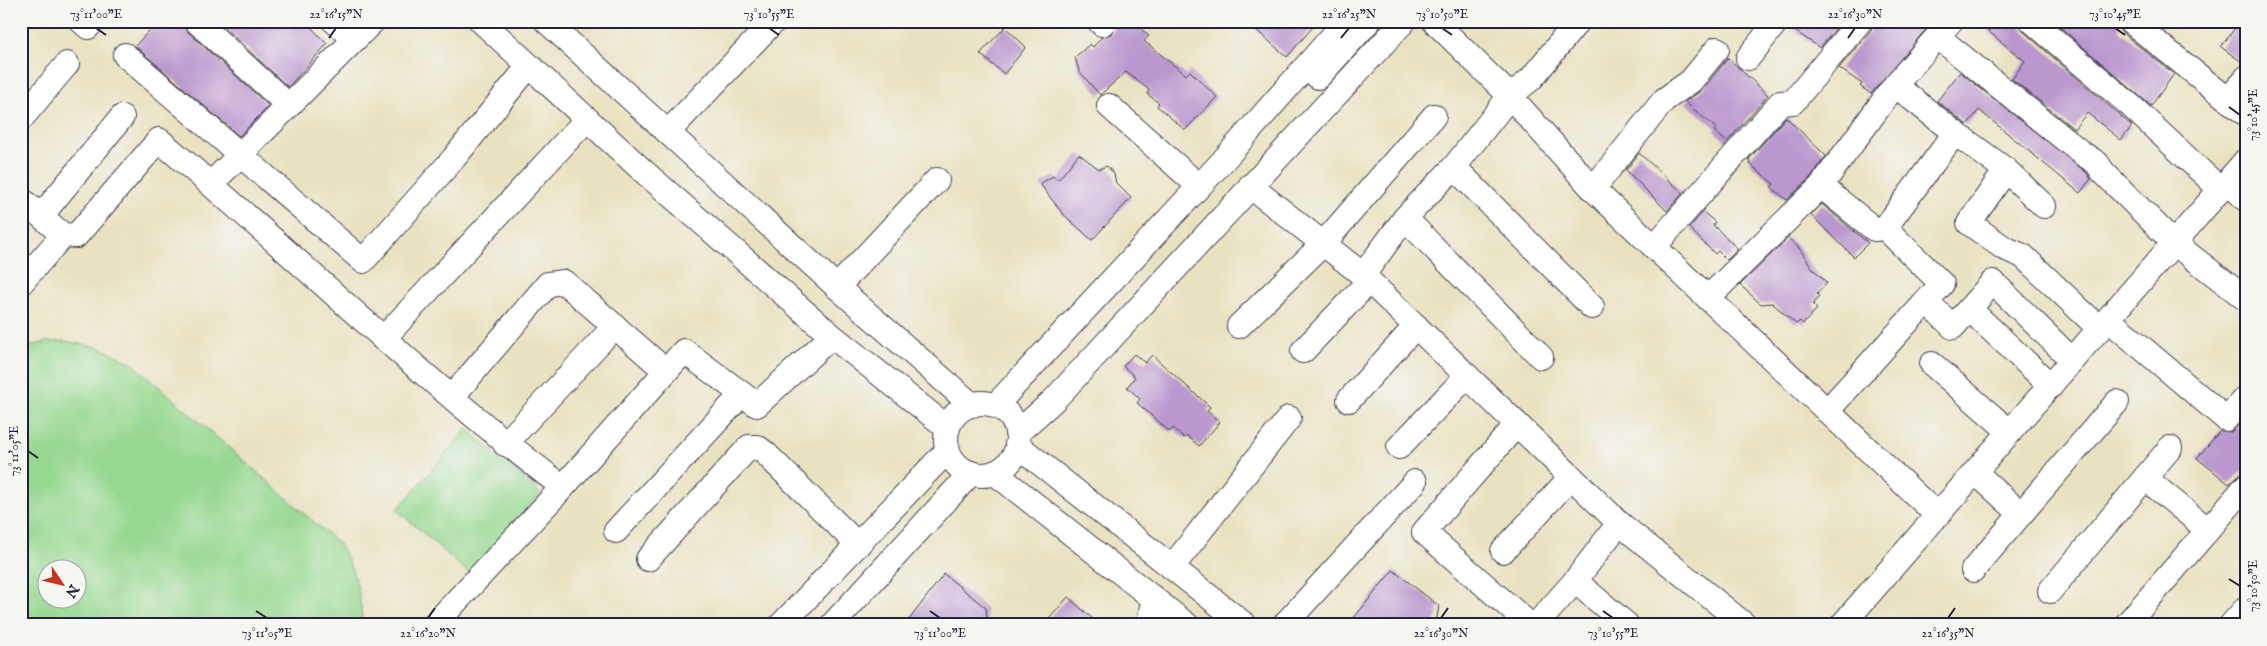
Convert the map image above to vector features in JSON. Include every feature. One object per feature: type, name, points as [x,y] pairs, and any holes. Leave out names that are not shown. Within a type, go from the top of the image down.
[{"type":"street","points":[[81,21],[88,27],[92,21]]},
{"type":"street","points":[[196,21],[288,105]]},
{"type":"street","points":[[334,21],[355,39]]},
{"type":"street","points":[[211,184],[373,21]]},
{"type":"street","points":[[481,21],[642,170],[948,439],[953,460],[961,468],[983,475],[995,473],[1005,466],[1013,457],[1017,439],[1010,416],[995,406],[983,403],[972,405],[957,414],[948,439],[858,545],[781,625]]},
{"type":"street","points":[[546,21],[837,287],[972,405]]},
{"type":"street","points":[[668,132],[774,21]]},
{"type":"street","points":[[995,406],[1199,186],[1346,21]]},
{"type":"street","points":[[1054,400],[1090,339],[1124,294],[1369,21]]},
{"type":"street","points":[[1026,372],[1078,333],[1124,294],[1386,21]]},
{"type":"street","points":[[1017,439],[1404,21]]},
{"type":"street","points":[[1434,21],[1510,96],[1593,189],[1938,516]]},
{"type":"street","points":[[1304,351],[1366,278],[1406,218],[1454,167],[1510,96],[1531,78],[1578,21]]},
{"type":"street","points":[[1748,58],[1777,21]]},
{"type":"street","points":[[1654,247],[1780,103],[1793,102],[1860,21]]},
{"type":"street","points":[[2032,21],[2223,186],[2246,199]]},
{"type":"street","points":[[2130,21],[2237,107],[2246,78]]},
{"type":"street","points":[[1708,298],[1821,186],[1895,86],[1944,29],[2082,154],[2097,163],[2103,172],[2174,242],[2246,299]]},
{"type":"street","points":[[1593,189],[1664,100],[1691,81],[1717,49]]},
{"type":"street","points":[[125,55],[363,262],[454,158],[529,66]]},
{"type":"street","points":[[21,120],[67,64]]},
{"type":"street","points":[[1895,86],[2006,170],[2044,206]]},
{"type":"street","points":[[1109,106],[1199,186]]},
{"type":"street","points":[[1239,326],[1323,244],[1434,116]]},
{"type":"street","points":[[41,216],[122,117]]},
{"type":"street","points":[[383,339],[587,119]]},
{"type":"street","points":[[1821,186],[1874,230],[1885,228],[1955,133]]},
{"type":"street","points":[[21,199],[63,235],[76,236],[159,140],[211,184],[383,339],[505,444],[563,487]]},
{"type":"street","points":[[1846,624],[2246,160]]},
{"type":"street","points":[[1454,167],[1592,307]]},
{"type":"street","points":[[2006,170],[1970,223],[2004,248],[2023,256],[2104,324],[2226,419],[2246,397]]},
{"type":"street","points":[[837,287],[937,180]]},
{"type":"street","points":[[1250,186],[1366,278],[1619,523],[1746,625]]},
{"type":"street","points":[[1406,218],[1541,357]]},
{"type":"street","points":[[1827,411],[1885,336],[1927,302],[1942,284],[1885,228]]},
{"type":"street","points":[[21,283],[63,235]]},
{"type":"street","points":[[452,397],[548,284],[564,282],[666,371]]},
{"type":"street","points":[[1927,302],[1953,327],[1993,282],[2072,360]]},
{"type":"street","points":[[1979,318],[2050,386]]},
{"type":"street","points":[[505,444],[614,326]]},
{"type":"street","points":[[1349,400],[1416,326]]},
{"type":"street","points":[[434,625],[563,487],[684,351],[757,405],[832,336]]},
{"type":"street","points":[[1932,364],[2010,432]]},
{"type":"street","points":[[1399,447],[1467,376]]},
{"type":"street","points":[[616,531],[742,394]]},
{"type":"street","points":[[1974,570],[2117,402]]},
{"type":"street","points":[[1172,567],[1289,418]]},
{"type":"street","points":[[1517,424],[1424,532],[1530,625]]},
{"type":"street","points":[[1017,439],[1245,625]]},
{"type":"street","points":[[648,558],[749,447],[757,447],[765,453],[858,545]]},
{"type":"street","points":[[2050,591],[2170,448]]},
{"type":"street","points":[[1976,472],[2021,514]]},
{"type":"street","points":[[832,625],[972,473]]},
{"type":"street","points":[[995,473],[1187,625]]},
{"type":"street","points":[[1503,550],[1571,477]]},
{"type":"street","points":[[2145,478],[2208,530]]},
{"type":"street","points":[[1284,625],[1414,482]]},
{"type":"street","points":[[2126,625],[2246,486]]},
{"type":"street","points":[[1536,625],[1575,581],[1619,523]]},
{"type":"street","points":[[1575,581],[1627,625]]},
{"type":"street","points":[[1148,625],[1154,598]]},
{"type":"green space","points":[[63,341],[99,347],[132,363],[338,543],[353,572],[359,592],[362,625],[43,625],[21,606],[21,348],[46,342]]},
{"type":"green space","points":[[467,429],[541,494],[470,574],[397,510]]},
{"type":"building","points":[[158,21],[183,21],[187,31],[269,106],[239,136],[135,46]]},
{"type":"building","points":[[217,21],[305,21],[327,44],[288,87]]},
{"type":"building","points":[[1116,21],[1132,21],[1149,36],[1144,41],[1186,75],[1190,71],[1217,97],[1185,130],[1157,106],[1159,103],[1147,94],[1149,90],[1126,72],[1100,95],[1079,71],[1075,57],[1090,44],[1093,47],[1102,37],[1111,34]]},
{"type":"building","points":[[1246,21],[1318,21],[1287,57]]},
{"type":"building","points":[[1790,21],[1842,21],[1820,48],[1789,27]]},
{"type":"building","points":[[1873,21],[1933,21],[1871,94],[1860,86],[1862,84],[1839,68],[1871,30]]},
{"type":"building","points":[[1996,21],[2019,21],[2023,31],[2132,126],[2121,140],[2087,113],[2074,129],[2012,79],[2025,61],[1988,31]]},
{"type":"building","points":[[2053,21],[2117,21],[2121,32],[2174,74],[2151,106]]},
{"type":"building","points":[[2240,21],[2246,21],[2246,65],[2221,47]]},
{"type":"building","points":[[1005,27],[1026,47],[1004,74],[980,54]]},
{"type":"building","points":[[1728,58],[1768,95],[1727,142],[1714,131],[1716,128],[1685,102],[1702,90]]},
{"type":"building","points":[[1960,72],[2087,173],[2091,179],[2080,193],[1979,110],[1967,125],[1937,101]]},
{"type":"building","points":[[1786,117],[1826,156],[1811,177],[1787,200],[1771,187],[1774,184],[1750,164],[1749,159]]},
{"type":"building","points":[[1639,153],[1683,193],[1667,211],[1626,170]]},
{"type":"building","points":[[1079,154],[1099,169],[1107,166],[1114,174],[1116,183],[1131,198],[1092,240],[1063,214],[1040,184],[1053,176],[1058,180]]},
{"type":"building","points":[[1822,204],[1868,243],[1854,257],[1811,215]]},
{"type":"building","points":[[1703,212],[1715,222],[1713,225],[1738,249],[1727,260],[1718,251],[1715,254],[1689,228]]},
{"type":"building","points":[[1788,238],[1799,248],[1813,269],[1827,283],[1817,294],[1819,296],[1813,305],[1817,309],[1803,324],[1800,321],[1796,324],[1772,303],[1761,304],[1740,285]]},
{"type":"building","points":[[1134,354],[1145,363],[1152,355],[1210,407],[1207,411],[1220,422],[1199,446],[1187,436],[1184,438],[1173,428],[1170,432],[1137,403],[1140,399],[1127,387],[1135,377],[1123,366]]},
{"type":"building","points":[[2246,418],[2246,468],[2229,484],[2197,458],[2220,431],[2231,432]]},
{"type":"building","points":[[1393,570],[1439,606],[1437,617],[1431,625],[1348,625]]},
{"type":"building","points":[[944,574],[986,608],[988,625],[905,625]]},
{"type":"building","points":[[1068,597],[1100,625],[1044,625]]}]
